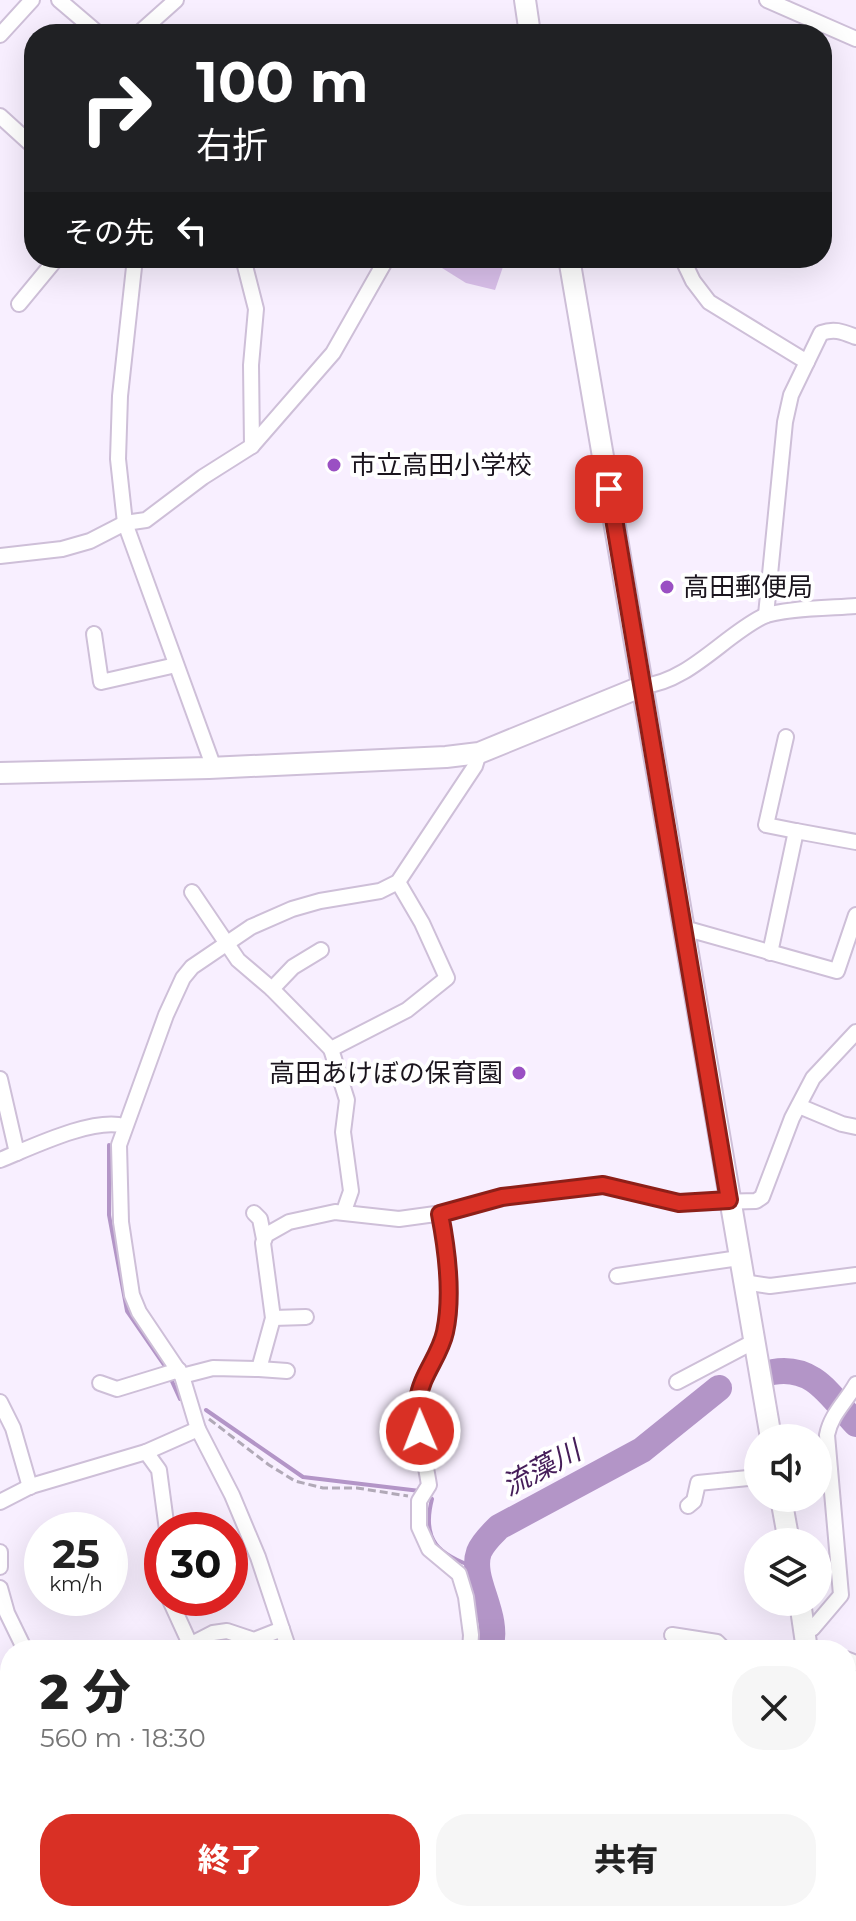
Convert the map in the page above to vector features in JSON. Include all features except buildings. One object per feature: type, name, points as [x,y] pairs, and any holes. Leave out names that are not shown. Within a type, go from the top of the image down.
[{"type":"street","points":[[0,35],[32,0]]},
{"type":"street","points":[[59,0],[87,24]]},
{"type":"street","points":[[149,24],[176,0]]},
{"type":"street","points":[[767,0],[822,24]]},
{"type":"street","points":[[530,24],[531,4]]},
{"type":"street","points":[[832,28],[856,39]]},
{"type":"street","points":[[0,116],[24,138]]},
{"type":"street","points":[[19,304],[49,268]]},
{"type":"street","points":[[134,268],[120,396],[118,459],[125,523],[214,768]]},
{"type":"street","points":[[246,268],[256,309],[251,365],[252,446]]},
{"type":"street","points":[[0,556],[62,549],[90,541],[125,523],[146,520],[203,477],[252,446],[333,353],[381,268]]},
{"type":"street","points":[[571,268],[768,1424]]},
{"type":"street","points":[[687,268],[709,302],[807,362]]},
{"type":"street","points":[[766,615],[785,422],[791,395],[821,333],[839,331],[856,337]]},
{"type":"street","points":[[0,773],[214,768],[479,753],[643,686],[658,684],[766,615],[856,606]]},
{"type":"street","points":[[94,634],[101,682],[176,665]]},
{"type":"street","points":[[786,737],[766,825],[856,842]]},
{"type":"street","points":[[286,1640],[253,1544],[232,1495],[175,1373],[132,1295],[121,1222],[119,1145],[183,978],[192,967],[251,927],[292,909],[380,891],[398,882],[475,766],[479,753]]},
{"type":"street","points":[[770,953],[796,831]]},
{"type":"street","points":[[331,1049],[407,1010],[447,978],[422,923],[398,882]]},
{"type":"street","points":[[192,892],[238,960],[272,989],[331,1049],[347,1100],[343,1132],[351,1191],[344,1211]]},
{"type":"street","points":[[684,928],[837,971],[856,915]]},
{"type":"street","points":[[272,989],[293,967],[321,950]]},
{"type":"street","points":[[264,1239],[277,1227],[289,1222],[344,1211],[390,1219],[440,1214],[502,1197],[603,1185],[679,1203],[756,1201],[762,1197],[813,1078],[856,1032]]},
{"type":"street","points":[[0,1079],[17,1153]]},
{"type":"street","points":[[799,1106],[856,1127]]},
{"type":"street","points":[[0,1160],[60,1135],[104,1126],[124,1126]]},
{"type":"street","points":[[254,1213],[260,1219],[264,1239],[273,1318],[259,1369]]},
{"type":"street","points":[[440,1214],[446,1248],[448,1302],[445,1332],[438,1353],[421,1384],[417,1404],[429,1485],[422,1496],[419,1527],[429,1549],[459,1574],[466,1597],[471,1640]]},
{"type":"street","points":[[617,1276],[739,1258]]},
{"type":"street","points":[[743,1282],[770,1286],[856,1275]]},
{"type":"street","points":[[273,1318],[306,1317]]},
{"type":"street","points":[[677,1382],[753,1342]]},
{"type":"street","points":[[100,1383],[117,1389],[175,1373],[213,1368],[287,1371]]},
{"type":"street","points":[[807,1640],[841,1595],[827,1435],[856,1384]]},
{"type":"street","points":[[0,1402],[13,1428],[30,1487]]},
{"type":"street","points":[[842,1405],[856,1414]]},
{"type":"street","points":[[0,1502],[30,1487],[146,1452],[196,1423]]},
{"type":"street","points":[[146,1452],[159,1470],[165,1512]]},
{"type":"street","points":[[688,1506],[694,1501],[698,1483],[744,1478]]},
{"type":"street","points":[[0,1552],[0,1567]]},
{"type":"street","points":[[0,1588],[7,1613],[20,1640]]},
{"type":"street","points":[[175,1616],[183,1640]]},
{"type":"street","points":[[802,1616],[806,1640]]},
{"type":"street","points":[[199,1640],[227,1631],[254,1640],[282,1629]]},
{"type":"street","points":[[672,1635],[704,1640]]},
{"type":"path","points":[[196,1423],[205,1416],[295,1481],[323,1488],[357,1488],[422,1496]]},
{"type":"shaded area","points":[[442,268],[503,268],[495,290],[466,283]]},
{"type":"waterway","points":[[109,1145],[109,1215],[127,1311],[167,1369]]},
{"type":"waterway","name":"流藻川","points":[[773,1372],[800,1373],[810,1378],[829,1393],[856,1424]]},
{"type":"waterway","points":[[170,1377],[180,1399]]},
{"type":"waterway","name":"流藻川","points":[[492,1640],[492,1623],[477,1563],[479,1552],[488,1538],[499,1527],[642,1450],[719,1388]]},
{"type":"waterway","points":[[206,1410],[303,1477],[420,1491],[432,1499],[429,1526],[436,1544],[452,1558],[477,1568]]},
{"type":"place","name":"市立高田小学校","points":[[334,465]]},
{"type":"place","name":"高田郵便局","points":[[667,587]]},
{"type":"place","name":"高田あけぼの保育園","points":[[519,1073]]},
{"type":"route","points":[[420,1431],[417,1404],[421,1384],[438,1353],[445,1332],[448,1302],[446,1248],[440,1214],[502,1197],[603,1185],[679,1203],[729,1200],[609,489]]}]
